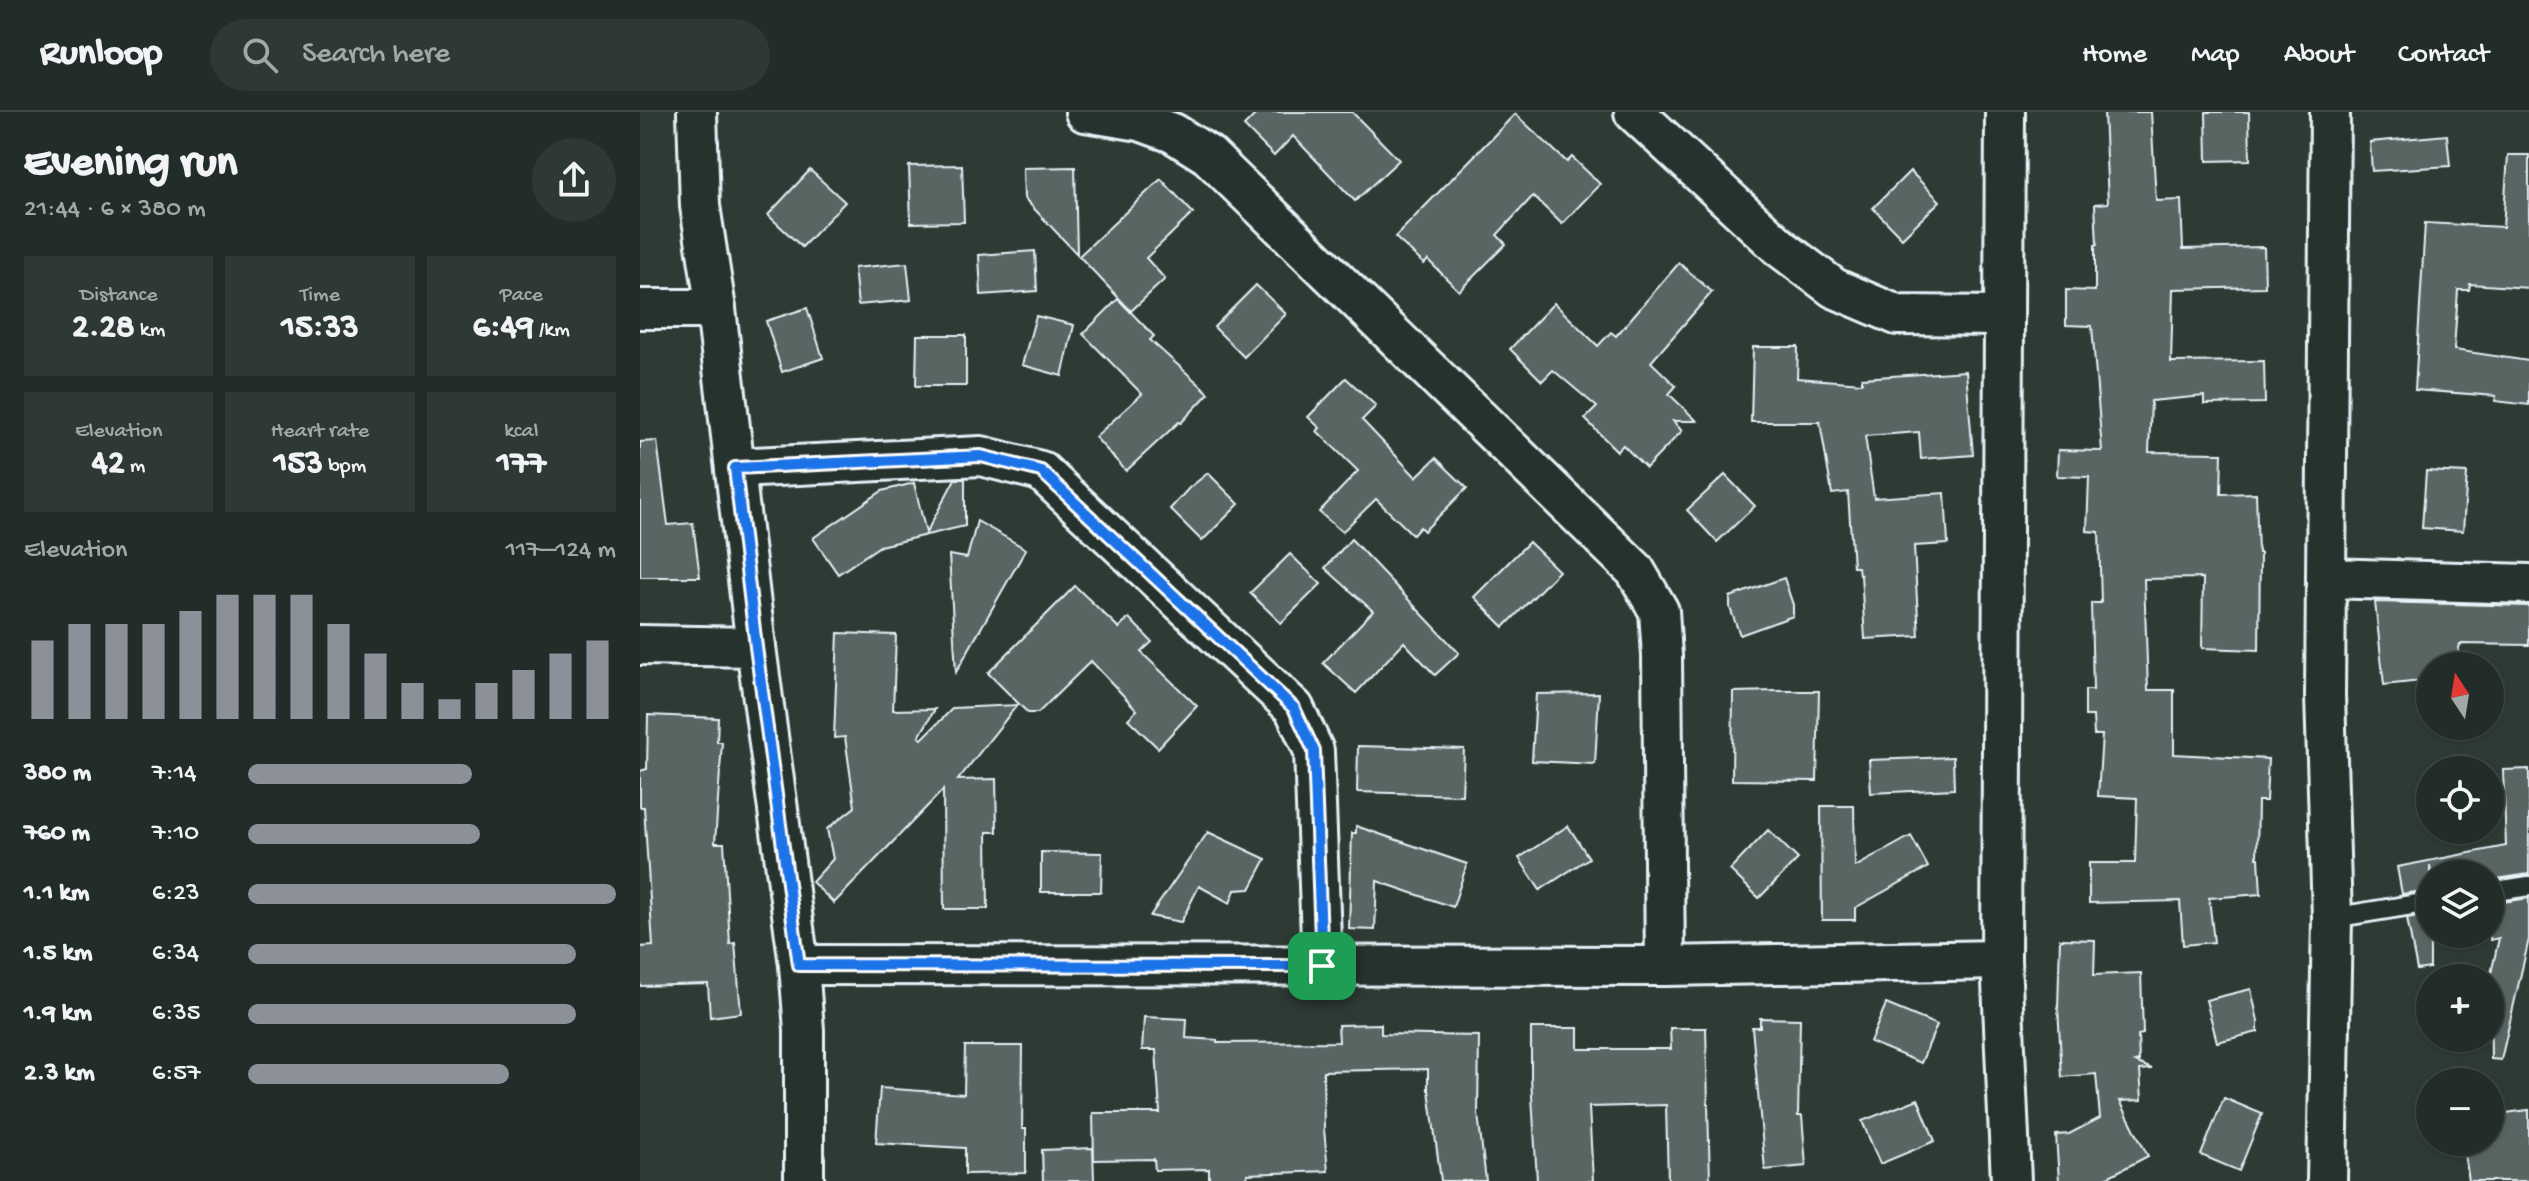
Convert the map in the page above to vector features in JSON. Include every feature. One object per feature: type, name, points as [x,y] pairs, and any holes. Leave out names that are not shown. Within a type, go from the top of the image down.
[{"type":"street","points":[[697,112],[700,206],[716,309],[756,647],[799,965],[804,1030],[804,1181]]},
{"type":"street","points":[[1085,112],[1140,121],[1173,133],[1208,155],[1635,570],[1659,611],[1665,966]]},
{"type":"street","points":[[1634,112],[1782,249],[1834,288],[1897,315],[2004,316]]},
{"type":"street","points":[[2005,112],[2001,960],[2011,1181]]},
{"type":"street","points":[[2327,1181],[2332,918],[2325,695],[2330,112]]},
{"type":"street","points":[[640,309],[716,309]]},
{"type":"street","points":[[735,468],[981,456],[1041,471],[1294,708],[1314,751],[1322,966]]},
{"type":"street","points":[[2326,578],[2529,584]]},
{"type":"street","points":[[640,645],[756,647]]},
{"type":"street","points":[[799,965],[1665,966],[2001,960]]},
{"type":"lane","points":[[2504,890],[2529,886]]},
{"type":"lane","points":[[2332,918],[2416,904]]},
{"type":"building","points":[[1258,112],[1352,112],[1399,160],[1355,201],[1293,136],[1274,156],[1244,126]]},
{"type":"building","points":[[2104,112],[2151,112],[2156,201],[2181,200],[2183,249],[2264,247],[2265,287],[2173,289],[2171,362],[2264,361],[2265,403],[2204,404],[2204,396],[2151,401],[2149,452],[2222,453],[2221,494],[2256,493],[2260,553],[2259,650],[2202,648],[2203,578],[2144,579],[2148,690],[2174,690],[2174,754],[2268,759],[2266,801],[2258,801],[2257,858],[2261,894],[2209,898],[2214,942],[2183,945],[2180,901],[2089,903],[2089,863],[2135,863],[2137,798],[2098,796],[2102,735],[2094,735],[2093,716],[2085,716],[2085,690],[2093,690],[2091,603],[2101,603],[2099,532],[2087,531],[2089,477],[2057,476],[2058,450],[2102,451],[2092,326],[2066,325],[2066,290],[2095,291],[2095,204],[2108,203]]},
{"type":"building","points":[[2206,112],[2249,112],[2250,160],[2207,161]]},
{"type":"building","points":[[1515,114],[1567,162],[1572,157],[1600,184],[1562,224],[1533,196],[1497,235],[1506,244],[1459,291],[1428,260],[1424,264],[1395,237]]},
{"type":"building","points":[[2447,135],[2450,166],[2372,171],[2370,142]]},
{"type":"building","points":[[2508,155],[2529,155],[2529,288],[2470,284],[2469,290],[2458,290],[2454,350],[2529,361],[2529,405],[2495,401],[2496,396],[2415,390],[2425,223],[2503,227]]},
{"type":"building","points":[[962,165],[964,222],[911,223],[909,166]]},
{"type":"building","points":[[1075,167],[1077,254],[1024,198],[1023,168]]},
{"type":"building","points":[[810,170],[845,202],[802,247],[768,215]]},
{"type":"building","points":[[1910,171],[1940,201],[1902,238],[1873,208]]},
{"type":"building","points":[[1161,179],[1193,213],[1146,258],[1165,279],[1131,311],[1079,256]]},
{"type":"building","points":[[1035,251],[1037,291],[981,295],[979,255]]},
{"type":"building","points":[[907,263],[911,300],[858,305],[854,268]]},
{"type":"building","points":[[1679,263],[1712,292],[1651,362],[1676,386],[1669,394],[1697,421],[1673,421],[1682,431],[1646,468],[1623,445],[1617,451],[1585,419],[1597,407],[1553,370],[1542,381],[1510,349],[1554,303],[1598,346],[1611,332],[1616,336]]},
{"type":"building","points":[[1256,285],[1286,314],[1244,357],[1214,327]]},
{"type":"building","points":[[1118,299],[1154,336],[1150,340],[1209,393],[1181,423],[1126,471],[1095,437],[1142,394],[1083,334]]},
{"type":"building","points":[[807,308],[823,358],[782,372],[766,321]]},
{"type":"building","points":[[1036,316],[1074,325],[1062,376],[1022,365]]},
{"type":"building","points":[[917,335],[966,335],[966,386],[916,386]]},
{"type":"building","points":[[1753,347],[1798,347],[1797,378],[1862,383],[1862,378],[1966,371],[1973,455],[1921,459],[1919,432],[1865,436],[1874,498],[1945,493],[1948,544],[1914,546],[1919,636],[1865,639],[1861,575],[1858,567],[1853,567],[1848,492],[1832,494],[1820,422],[1751,422]]},
{"type":"building","points":[[1346,378],[1376,406],[1362,420],[1416,477],[1436,458],[1467,488],[1424,531],[1420,527],[1413,535],[1376,499],[1342,532],[1319,512],[1358,471],[1317,431],[1320,428],[1308,417]]},
{"type":"building","points":[[657,441],[668,525],[693,523],[700,577],[640,577],[640,442]]},
{"type":"building","points":[[2426,471],[2467,473],[2463,531],[2422,528]]},
{"type":"building","points":[[1208,473],[1239,504],[1202,541],[1170,509]]},
{"type":"building","points":[[1725,475],[1755,506],[1717,542],[1687,510]]},
{"type":"building","points":[[955,479],[965,479],[965,526],[880,546],[838,574],[813,538],[882,491],[914,483],[926,533]]},
{"type":"building","points":[[977,521],[1026,549],[956,672],[949,555],[967,558]]},
{"type":"building","points":[[1351,539],[1459,653],[1435,675],[1404,642],[1356,693],[1323,663],[1373,611],[1325,568]]},
{"type":"building","points":[[1529,542],[1559,571],[1504,627],[1474,597]]},
{"type":"building","points":[[1290,554],[1321,584],[1281,623],[1250,593]]},
{"type":"building","points":[[1784,578],[1793,605],[1793,616],[1740,635],[1730,608],[1730,597]]},
{"type":"building","points":[[1075,586],[1119,628],[1129,618],[1152,642],[1141,652],[1197,706],[1158,748],[1128,719],[1137,710],[1091,661],[1038,713],[1028,713],[988,673]]},
{"type":"building","points":[[2375,602],[2529,606],[2529,645],[2460,644],[2458,652],[2416,652],[2416,682],[2384,685]]},
{"type":"building","points":[[838,633],[896,635],[893,710],[935,709],[919,737],[922,739],[953,708],[1017,705],[958,780],[996,779],[997,832],[987,832],[988,909],[944,909],[943,790],[834,903],[812,882],[833,859],[827,829],[855,807],[845,737],[834,738]]},
{"type":"building","points":[[1819,691],[1817,781],[1732,780],[1733,692]]},
{"type":"building","points":[[1599,693],[1595,764],[1532,761],[1536,694]]},
{"type":"building","points":[[648,715],[718,718],[717,742],[722,742],[715,843],[724,843],[730,944],[735,943],[741,1013],[710,1017],[708,984],[640,986],[640,947],[653,946],[644,807],[640,807],[640,771],[647,769]]},
{"type":"building","points":[[1358,746],[1464,749],[1462,795],[1357,792]]},
{"type":"building","points":[[1953,757],[1954,789],[1871,793],[1869,760]]},
{"type":"building","points":[[2529,769],[2529,874],[2504,878],[2504,860],[2433,860],[2506,846],[2504,770]]},
{"type":"building","points":[[1821,806],[1854,806],[1855,867],[1911,836],[1928,867],[1855,908],[1855,920],[1822,920]]},
{"type":"building","points":[[1356,826],[1467,864],[1453,907],[1377,881],[1375,930],[1349,929],[1352,833],[1356,833]]},
{"type":"building","points":[[1568,826],[1589,858],[1540,890],[1519,858]]},
{"type":"building","points":[[1768,830],[1798,859],[1759,898],[1730,870]]},
{"type":"building","points":[[1208,832],[1266,859],[1250,889],[1235,890],[1230,903],[1199,886],[1181,922],[1150,916]]},
{"type":"building","points":[[1041,852],[1102,853],[1101,892],[1041,892]]},
{"type":"building","points":[[2416,863],[2416,892],[2402,894],[2397,867]]},
{"type":"building","points":[[2529,898],[2529,939],[2504,1047],[2504,964],[2493,964],[2497,948],[2504,948],[2504,902]]},
{"type":"building","points":[[2416,916],[2416,948],[2430,948],[2430,964],[2416,965],[2407,918]]},
{"type":"building","points":[[2060,939],[2095,940],[2094,975],[2141,973],[2143,1034],[2138,1035],[2139,1061],[2135,1062],[2152,1069],[2140,1070],[2142,1100],[2120,1101],[2148,1156],[2100,1181],[2059,1181],[2056,1135],[2069,1134],[2100,1118],[2096,1074],[2062,1077],[2058,1007]]},
{"type":"building","points":[[2251,989],[2258,1032],[2217,1042],[2206,1000]]},
{"type":"building","points":[[1886,1004],[1937,1025],[1921,1063],[1870,1042]]},
{"type":"building","points":[[1144,1017],[1187,1019],[1186,1038],[1217,1040],[1217,1043],[1339,1042],[1338,1025],[1381,1024],[1381,1034],[1479,1036],[1478,1114],[1486,1181],[1441,1181],[1428,1090],[1428,1069],[1323,1071],[1328,1171],[1247,1174],[1248,1181],[1209,1181],[1209,1169],[1155,1170],[1154,1159],[1094,1160],[1093,1113],[1160,1113],[1156,1050],[1142,1050]]},
{"type":"building","points":[[1760,1018],[1800,1019],[1798,1116],[1802,1116],[1806,1166],[1765,1170],[1752,1027],[1760,1027]]},
{"type":"building","points":[[1531,1028],[1578,1028],[1578,1049],[1671,1049],[1670,1028],[1706,1028],[1710,1181],[1668,1181],[1666,1105],[1589,1107],[1593,1181],[1537,1181]]},
{"type":"building","points":[[965,1046],[1023,1046],[1022,1129],[1026,1129],[1026,1173],[965,1174],[965,1148],[876,1143],[880,1088],[964,1094]]},
{"type":"building","points":[[2491,1052],[2503,1052],[2501,1060],[2491,1059]]},
{"type":"building","points":[[2224,1098],[2262,1114],[2239,1171],[2201,1155]]},
{"type":"building","points":[[1918,1099],[1935,1141],[1880,1164],[1862,1121]]},
{"type":"building","points":[[2529,1110],[2529,1181],[2469,1181],[2465,1156],[2504,1156],[2504,1113]]},
{"type":"building","points":[[1093,1148],[1094,1181],[1043,1181],[1042,1150]]},
{"type":"route","points":[[981,456],[1041,471],[1294,708],[1314,751],[1322,966],[799,965],[735,468],[981,456]]}]
